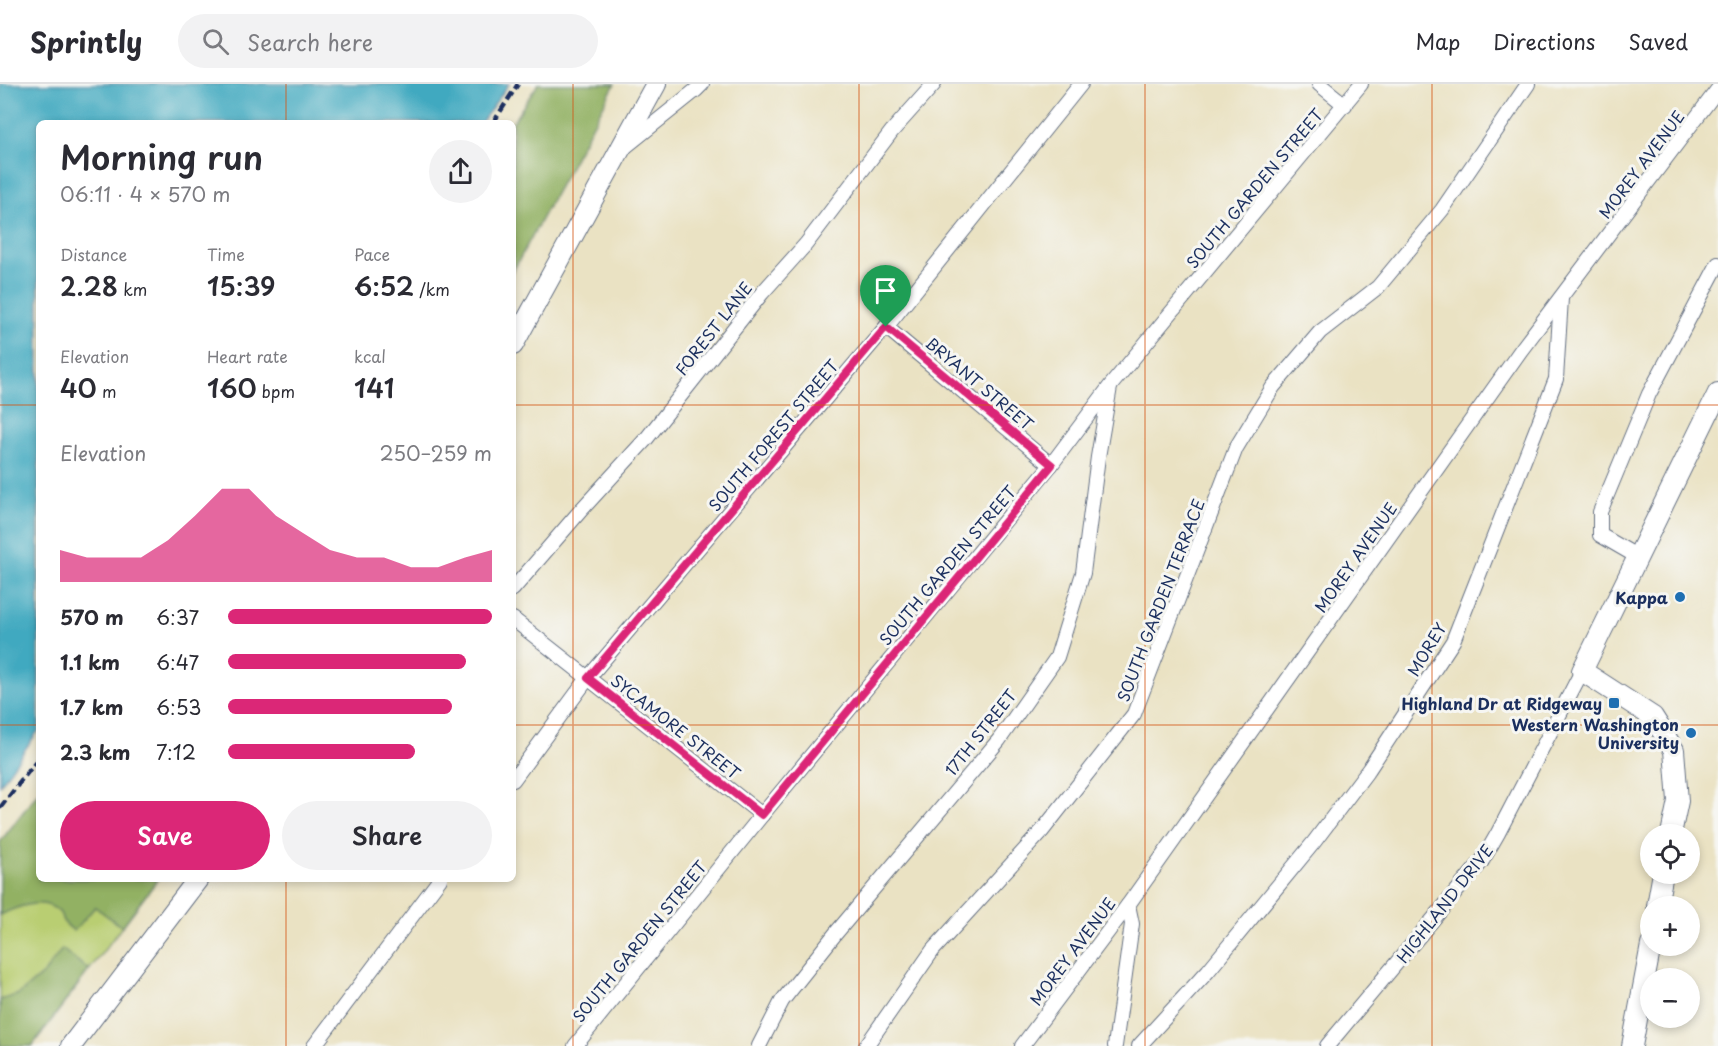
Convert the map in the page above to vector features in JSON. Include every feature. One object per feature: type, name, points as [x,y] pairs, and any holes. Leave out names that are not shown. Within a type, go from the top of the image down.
[{"type":"street","points":[[516,339],[656,84]]},
{"type":"street","points":[[618,152],[702,84]]},
{"type":"street","name":"FOREST LANE","points":[[516,586],[647,438],[762,293],[806,244],[892,131],[934,84]]},
{"type":"street","name":"SOUTH FOREST STREET","points":[[516,776],[588,678],[886,327],[1081,84]]},
{"type":"street","points":[[1319,84],[1345,105]]},
{"type":"street","name":"SOUTH GARDEN STREET","points":[[575,1046],[762,815],[1052,465],[1111,385],[1362,84]]},
{"type":"street","name":"SOUTH GARDEN TERRACE","points":[[866,1046],[933,950],[1042,831],[1134,714],[1236,448],[1273,387],[1320,332],[1378,287],[1442,210],[1528,84]]},
{"type":"street","name":"MOREY AVENUE","points":[[1022,1046],[1128,905],[1521,350],[1718,89]]},
{"type":"street","points":[[1638,557],[1600,535],[1600,512],[1648,394],[1718,264]]},
{"type":"street","name":"MOREY","points":[[1139,1046],[1208,971],[1314,842],[1369,769],[1453,641],[1556,379],[1561,298]]},
{"type":"street","name":"BRYANT STREET","points":[[886,327],[1052,465]]},
{"type":"street","name":"17TH STREET","points":[[759,1046],[782,1001],[836,933],[999,740],[1057,657],[1083,573],[1098,457],[1111,385]]},
{"type":"street","name":"HIGHLAND DRIVE","points":[[1327,1046],[1482,861],[1582,670],[1718,393]]},
{"type":"street","name":"SYCAMORE STREET","points":[[516,621],[762,815]]},
{"type":"street","points":[[1582,670],[1653,717],[1674,750],[1678,801],[1673,824]]},
{"type":"street","points":[[71,1046],[196,882]]},
{"type":"street","points":[[315,1046],[438,882]]},
{"type":"street","points":[[1114,1046],[1132,924],[1128,905]]},
{"type":"street","points":[[1632,1046],[1649,956]]},
{"type":"street","points":[[586,1046],[602,1012]]},
{"type":"green space","points":[[538,84],[615,84],[516,266],[516,120],[514,120]]},
{"type":"green space","points":[[36,795],[36,882],[156,882],[122,927],[95,907],[74,931],[63,921],[59,912],[46,905],[30,904],[0,915],[0,842]]},
{"type":"green space","points":[[36,880],[156,882],[32,1046],[0,1046],[0,898]]},
{"type":"green space","points":[[62,949],[89,970],[32,1046],[0,1046],[0,1000],[19,994],[45,972]]},
{"type":"water","points":[[0,84],[509,84],[483,120],[36,120],[36,734],[0,785]]},
{"type":"railway","points":[[495,120],[518,84]]},
{"type":"railway","points":[[0,808],[36,762]]},
{"type":"place","name":"Kappa","points":[[1680,597]]},
{"type":"place","name":"Highland Dr at Ridgeway","points":[[1614,703]]},
{"type":"place","name":"Western Washington University","points":[[1691,733]]},
{"type":"route","points":[[886,327],[1052,465],[762,815],[588,678],[886,327]]}]
